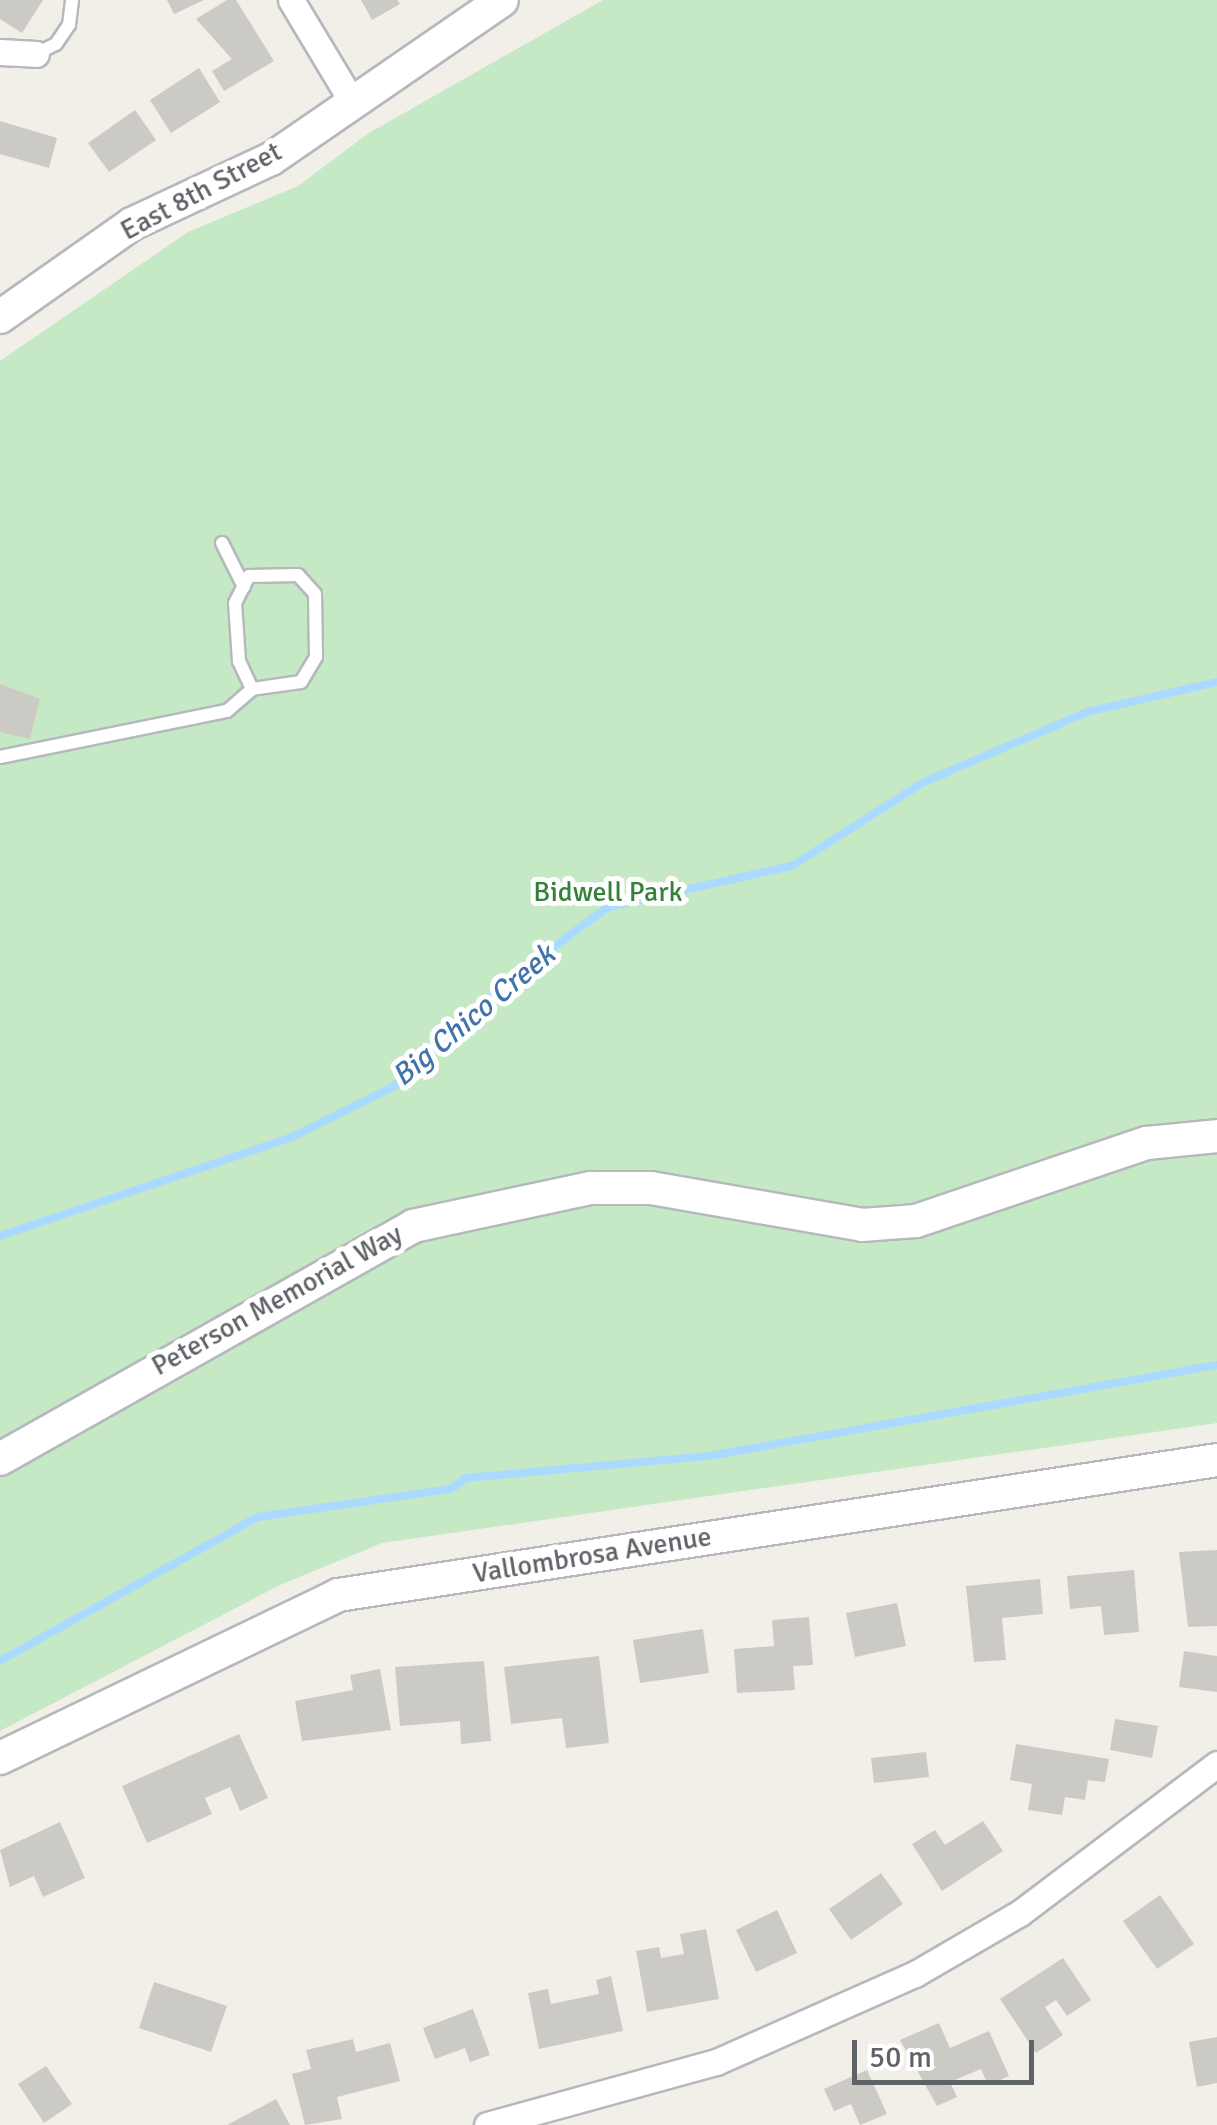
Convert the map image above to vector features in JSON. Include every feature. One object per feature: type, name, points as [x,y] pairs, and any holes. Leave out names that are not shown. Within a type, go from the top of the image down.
[{"type":"street","points":[[291,0],[351,100]]},
{"type":"street","name":"East 8th Street","points":[[0,317],[132,224],[270,159],[502,0]]},
{"type":"street","points":[[0,52],[36,54]]},
{"type":"street","name":"Peterson Memorial Way","points":[[0,1459],[413,1226],[591,1188],[652,1188],[862,1225],[916,1221],[1147,1143],[1217,1136]]},
{"type":"street","name":"Vallombrosa Avenue","points":[[0,1758],[338,1596],[1217,1460]]},
{"type":"street","points":[[487,2125],[716,2062],[915,1974],[1020,1912],[1217,1764]]},
{"type":"lane","points":[[36,54],[56,44],[69,25],[72,0]]},
{"type":"lane","points":[[222,543],[244,587]]},
{"type":"lane","points":[[0,757],[226,711],[252,689],[302,682],[316,657],[315,594],[298,574],[250,576],[235,603],[238,662],[252,689]]},
{"type":"green space","name":"Bidwell Park","points":[[603,0],[1217,0],[1217,1423],[382,1543],[280,1585],[0,1731],[0,361],[188,232],[298,186],[369,133]]},
{"type":"building","points":[[0,0],[43,0],[22,33],[0,19]]},
{"type":"building","points":[[167,0],[204,0],[174,14]]},
{"type":"building","points":[[227,0],[236,0],[274,61],[224,91],[212,71],[232,59],[196,19]]},
{"type":"building","points":[[361,0],[397,0],[400,4],[372,20]]},
{"type":"building","points":[[199,68],[220,102],[171,133],[150,100]]},
{"type":"building","points":[[135,110],[156,140],[109,172],[88,143]]},
{"type":"building","points":[[0,121],[57,138],[49,168],[0,154]]},
{"type":"building","points":[[0,684],[40,699],[30,739],[0,732]]},
{"type":"building","points":[[1217,1550],[1217,1626],[1188,1627],[1179,1552]]},
{"type":"building","points":[[1134,1570],[1139,1632],[1104,1635],[1101,1606],[1070,1609],[1067,1576]]},
{"type":"building","points":[[1040,1579],[1043,1614],[1002,1618],[1006,1660],[974,1662],[966,1586]]},
{"type":"building","points":[[897,1603],[906,1646],[855,1657],[846,1613]]},
{"type":"building","points":[[809,1617],[813,1665],[793,1666],[795,1690],[737,1693],[734,1649],[774,1646],[772,1620]]},
{"type":"building","points":[[703,1629],[709,1673],[640,1683],[633,1640]]},
{"type":"building","points":[[1184,1651],[1217,1656],[1217,1692],[1179,1687]]},
{"type":"building","points":[[599,1656],[609,1743],[566,1748],[562,1718],[511,1724],[504,1667]]},
{"type":"building","points":[[484,1661],[491,1741],[461,1744],[460,1721],[400,1726],[395,1667]]},
{"type":"building","points":[[380,1669],[391,1730],[302,1741],[295,1701],[353,1690],[350,1675]]},
{"type":"building","points":[[1115,1719],[1158,1726],[1152,1758],[1110,1750]]},
{"type":"building","points":[[239,1734],[268,1798],[240,1811],[230,1787],[205,1798],[212,1814],[147,1843],[122,1786]]},
{"type":"building","points":[[1016,1744],[1109,1759],[1105,1782],[1088,1780],[1085,1800],[1065,1797],[1062,1815],[1028,1810],[1032,1784],[1010,1780]]},
{"type":"building","points":[[926,1752],[929,1777],[874,1783],[871,1758]]},
{"type":"building","points":[[983,1821],[1003,1851],[942,1891],[912,1844],[935,1830],[945,1845]]},
{"type":"building","points":[[60,1822],[85,1878],[43,1897],[34,1876],[10,1887],[0,1850]]},
{"type":"building","points":[[881,1873],[903,1904],[851,1940],[829,1909]]},
{"type":"building","points":[[1160,1895],[1194,1944],[1157,1969],[1123,1921]]},
{"type":"building","points":[[777,1910],[797,1953],[756,1972],[736,1930]]},
{"type":"building","points":[[706,1929],[719,1999],[647,2012],[636,1951],[659,1947],[661,1958],[684,1954],[680,1934]]},
{"type":"building","points":[[1063,1958],[1091,2000],[1067,2016],[1056,2000],[1045,2007],[1063,2035],[1036,2053],[1000,1999]]},
{"type":"building","points":[[611,1976],[623,2031],[539,2049],[528,1993],[548,1989],[551,2004],[599,1994],[596,1980]]},
{"type":"building","points":[[154,1982],[227,2006],[211,2052],[139,2028]]},
{"type":"building","points":[[473,2009],[490,2055],[470,2062],[465,2048],[435,2059],[423,2028]]},
{"type":"building","points":[[939,2023],[950,2048],[989,2031],[1009,2076],[988,2085],[981,2069],[950,2082],[957,2097],[937,2106],[900,2040]]},
{"type":"building","points":[[1217,2037],[1217,2083],[1197,2087],[1189,2042]]},
{"type":"building","points":[[353,2039],[356,2052],[390,2043],[400,2081],[337,2097],[342,2119],[305,2125],[292,2074],[311,2069],[306,2050]]},
{"type":"building","points":[[46,2066],[72,2104],[44,2123],[18,2084]]},
{"type":"building","points":[[867,2070],[887,2114],[860,2125],[851,2104],[834,2111],[824,2089]]},
{"type":"building","points":[[276,2099],[290,2125],[227,2125]]},
{"type":"waterway","name":"Big Chico Creek","points":[[0,1236],[292,1137],[393,1087],[509,980],[608,907],[792,866],[924,782],[1087,712],[1217,682]]},
{"type":"waterway","points":[[0,1661],[258,1517],[451,1489],[466,1478],[709,1456],[1217,1365]]}]
